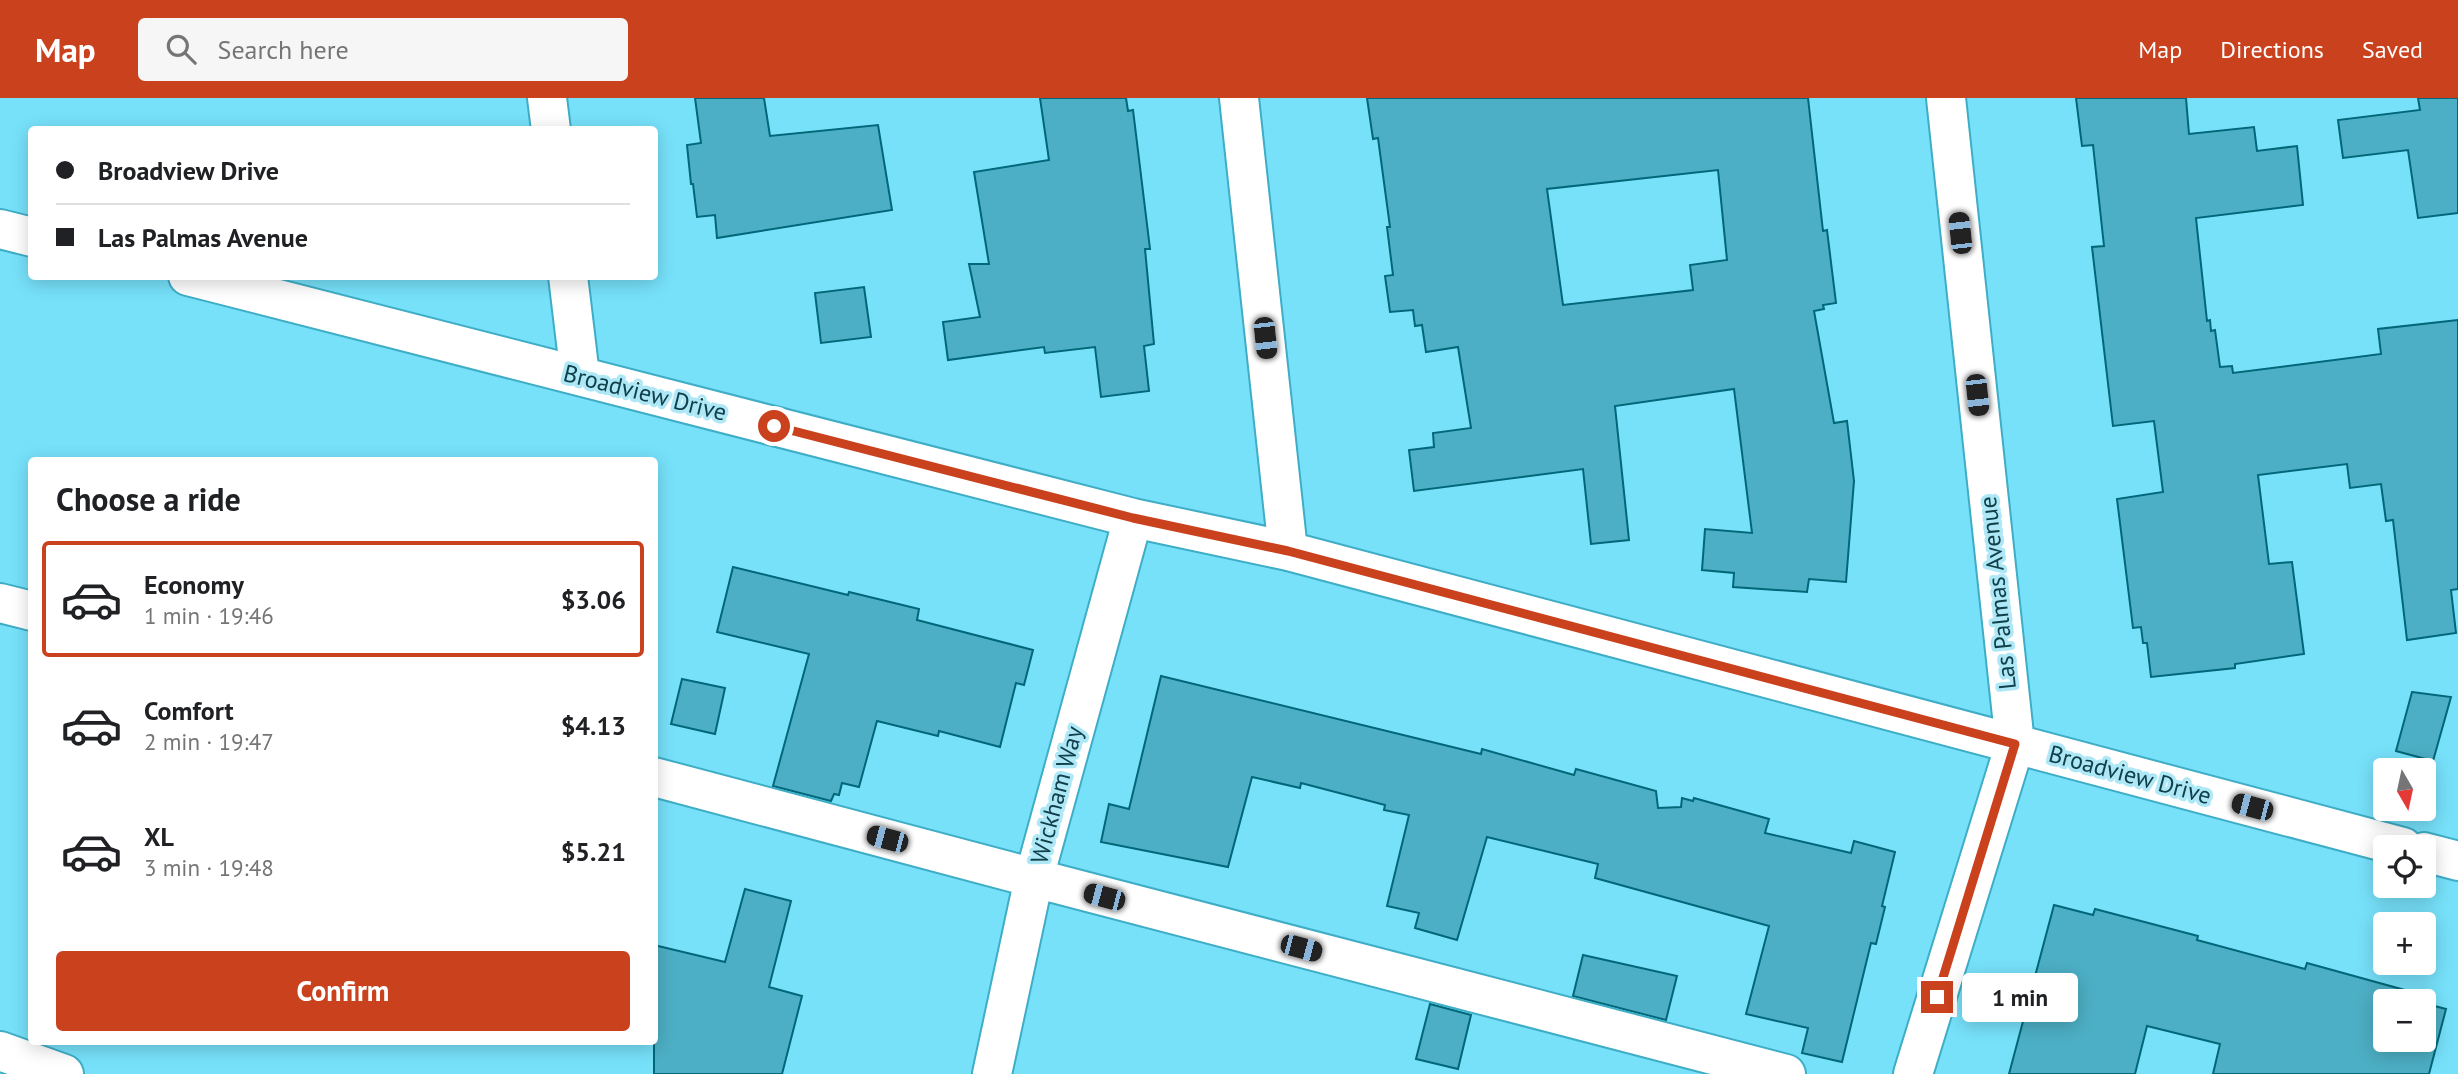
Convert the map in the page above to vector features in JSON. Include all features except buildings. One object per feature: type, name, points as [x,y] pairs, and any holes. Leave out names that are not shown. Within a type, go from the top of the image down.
[{"type":"street","points":[[547,98],[550,126]]},
{"type":"street","points":[[1239,98],[1288,551]]},
{"type":"street","name":"Las Palmas Avenue","points":[[1913,1074],[2015,744],[1946,98]]},
{"type":"street","points":[[0,229],[28,236]]},
{"type":"street","name":"Broadview Drive","points":[[204,280],[1133,518],[1288,551],[2373,839]]},
{"type":"street","points":[[568,280],[580,376]]},
{"type":"street","name":"Wickham Way","points":[[992,1074],[1034,878],[1133,518]]},
{"type":"street","points":[[0,603],[28,610]]},
{"type":"street","points":[[658,778],[1786,1074]]},
{"type":"street","points":[[2436,856],[2458,862]]},
{"type":"street","points":[[0,1051],[64,1074]]},
{"type":"route","points":[[774,426],[1133,518],[1288,551],[2015,744],[1937,997]]}]
